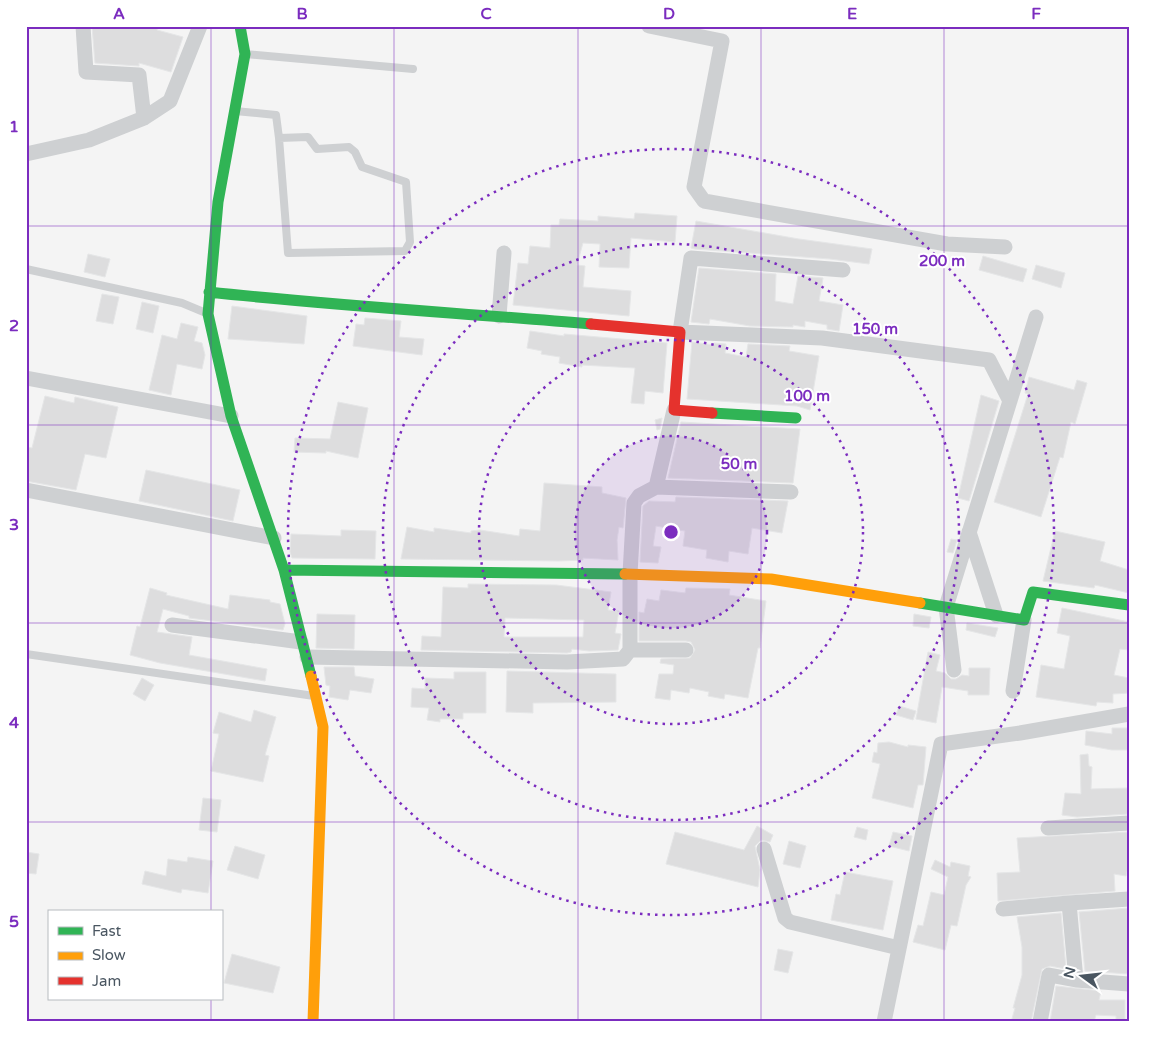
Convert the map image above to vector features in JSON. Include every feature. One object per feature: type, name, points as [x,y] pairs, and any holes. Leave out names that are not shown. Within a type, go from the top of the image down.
[{"type":"street","points":[[82,26],[86,72],[138,74],[144,118]]},
{"type":"street","points":[[26,154],[89,140],[144,118],[170,101],[200,26]]},
{"type":"street","points":[[240,26],[245,54],[218,202],[208,314],[231,416],[284,570],[323,727],[313,1022]]},
{"type":"street","points":[[649,26],[722,41],[694,187],[704,201],[947,244],[1005,247]]},
{"type":"street","points":[[499,316],[504,254]]},
{"type":"street","points":[[656,487],[674,410],[680,332],[691,258],[843,270]]},
{"type":"street","points":[[209,292],[311,303],[499,316],[680,332],[822,338],[988,360],[1010,401]]},
{"type":"street","points":[[954,670],[946,607],[1036,317]]},
{"type":"street","points":[[26,378],[231,416]]},
{"type":"street","points":[[674,410],[796,418]]},
{"type":"street","points":[[307,657],[567,662],[624,659],[630,650],[630,574],[634,503],[639,496],[656,487],[791,492]]},
{"type":"street","points":[[26,490],[274,538]]},
{"type":"street","points":[[969,532],[996,616]]},
{"type":"street","points":[[284,570],[630,574],[771,579],[1024,620]]},
{"type":"street","points":[[1013,691],[1024,620],[1033,592],[1129,605]]},
{"type":"street","points":[[172,625],[301,642]]},
{"type":"street","points":[[630,650],[686,650]]},
{"type":"street","points":[[884,1022],[940,744],[1020,733],[1129,714]]},
{"type":"street","points":[[1048,828],[1129,823]]},
{"type":"street","points":[[764,848],[785,918],[790,922],[899,948]]},
{"type":"street","points":[[1003,909],[1129,899]]},
{"type":"street","points":[[1069,903],[1076,980]]},
{"type":"street","points":[[1040,1022],[1049,975],[1076,980],[1129,984]]},
{"type":"lane","points":[[245,54],[413,68]]},
{"type":"lane","points":[[235,111],[276,115],[288,254],[405,251],[410,242],[406,182],[362,167],[355,152],[349,147],[317,149],[308,137],[279,138]]},
{"type":"lane","points":[[26,269],[182,303],[208,314]]},
{"type":"lane","points":[[26,654],[316,696]]},
{"type":"building","points":[[92,26],[141,28],[142,26],[158,26],[157,30],[183,37],[171,72],[139,63],[139,66],[95,63]]},
{"type":"building","points":[[635,213],[677,216],[675,242],[631,238],[629,268],[599,267],[600,244],[583,243],[577,265],[585,266],[583,287],[631,291],[629,316],[513,305],[518,263],[528,264],[530,246],[550,248],[551,225],[559,225],[560,219],[598,221],[598,216],[634,219]]},
{"type":"building","points":[[696,221],[799,239],[872,249],[869,264],[830,259],[695,249],[691,248]]},
{"type":"building","points":[[88,254],[110,259],[105,277],[84,272]]},
{"type":"building","points":[[983,256],[1027,269],[1023,282],[979,270]]},
{"type":"building","points":[[1036,265],[1065,273],[1061,288],[1032,279]]},
{"type":"building","points":[[699,268],[776,274],[775,301],[793,304],[798,276],[823,278],[819,301],[843,305],[839,331],[827,329],[827,325],[805,321],[805,327],[793,325],[793,327],[750,326],[710,319],[709,324],[691,322]]},
{"type":"building","points":[[102,294],[119,297],[113,324],[96,321]]},
{"type":"building","points":[[142,302],[159,306],[153,333],[136,329]]},
{"type":"building","points":[[232,306],[307,316],[304,344],[228,339]]},
{"type":"building","points":[[365,318],[401,321],[399,337],[424,339],[422,355],[353,346],[356,324],[364,325]]},
{"type":"building","points":[[181,323],[198,327],[194,341],[202,343],[205,355],[202,369],[177,364],[171,395],[149,390],[162,335],[177,339]]},
{"type":"building","points":[[530,331],[564,336],[564,334],[667,343],[663,393],[645,391],[644,404],[631,403],[635,368],[582,365],[582,367],[559,363],[560,357],[541,354],[542,351],[527,348]]},
{"type":"building","points":[[692,342],[714,345],[714,343],[726,344],[725,353],[746,357],[748,344],[790,346],[789,351],[819,356],[810,410],[797,406],[687,399]]},
{"type":"building","points":[[1029,377],[1074,390],[1077,380],[1087,383],[1075,424],[1071,422],[1063,458],[1060,457],[1041,517],[994,502],[1028,394],[1025,393]]},
{"type":"building","points":[[981,395],[999,401],[969,501],[958,498]]},
{"type":"building","points":[[45,396],[74,403],[75,397],[118,407],[106,458],[85,454],[76,490],[26,481],[26,447],[32,448]]},
{"type":"building","points":[[338,402],[368,408],[358,458],[326,451],[326,453],[294,452],[295,438],[330,439]]},
{"type":"building","points":[[662,418],[660,429],[657,430],[655,420]]},
{"type":"building","points":[[681,422],[800,429],[793,483],[668,478]]},
{"type":"building","points":[[146,470],[240,490],[233,521],[139,501]]},
{"type":"building","points":[[544,483],[602,487],[602,493],[626,498],[623,528],[619,527],[617,540],[618,560],[583,558],[583,560],[558,561],[401,559],[407,527],[434,532],[434,528],[471,533],[471,531],[480,530],[519,536],[520,529],[540,531]]},
{"type":"building","points":[[676,497],[788,501],[782,533],[752,528],[748,554],[729,551],[728,562],[706,558],[707,550],[683,546],[685,531],[656,526],[653,546],[661,547],[658,563],[640,562],[643,506],[649,501],[675,502]]},
{"type":"building","points":[[341,530],[376,531],[375,559],[292,558],[290,552],[291,534],[341,536]]},
{"type":"building","points":[[1055,531],[1105,542],[1100,561],[1129,570],[1129,593],[1095,585],[1094,588],[1043,581]]},
{"type":"building","points":[[951,539],[957,540],[953,553],[947,552]]},
{"type":"building","points":[[468,584],[556,585],[611,592],[608,610],[619,611],[615,633],[621,634],[618,650],[589,651],[572,649],[571,652],[567,653],[421,650],[422,636],[441,637],[443,587],[468,588]],"holes":[[[505,618],[584,620],[583,637],[504,637]]]},
{"type":"building","points":[[150,588],[167,593],[166,595],[228,609],[230,595],[270,600],[270,602],[280,604],[285,624],[283,630],[189,618],[189,616],[163,609],[157,632],[192,637],[189,655],[267,669],[265,681],[160,663],[130,655],[137,626],[140,627]]},
{"type":"building","points":[[686,588],[730,589],[729,595],[766,601],[760,648],[758,648],[748,698],[725,694],[724,699],[708,696],[709,692],[690,688],[689,693],[671,690],[670,700],[655,698],[659,674],[673,674],[674,665],[660,663],[661,659],[690,658],[695,650],[691,642],[686,641],[639,641],[639,612],[644,613],[647,599],[659,601],[661,590],[685,593]]},
{"type":"building","points":[[1062,608],[1129,622],[1129,650],[1120,649],[1114,675],[1129,678],[1129,693],[1113,694],[1113,703],[1097,702],[1096,706],[1036,697],[1041,665],[1064,669],[1070,636],[1057,633]]},
{"type":"building","points":[[317,614],[355,615],[354,649],[316,648]]},
{"type":"building","points":[[914,614],[931,617],[929,628],[913,626]]},
{"type":"building","points":[[967,623],[998,628],[995,637],[966,630]]},
{"type":"building","points":[[928,652],[940,655],[936,671],[945,673],[951,679],[956,679],[962,675],[969,676],[969,668],[990,668],[989,695],[968,695],[968,691],[942,687],[936,723],[916,719]]},
{"type":"building","points":[[324,667],[354,667],[355,676],[374,679],[371,693],[350,690],[348,700],[329,697],[330,686],[326,685]]},
{"type":"building","points":[[507,671],[616,674],[616,702],[533,703],[533,713],[506,712]]},
{"type":"building","points":[[454,672],[486,672],[486,713],[463,713],[463,719],[440,719],[440,722],[427,720],[429,708],[411,707],[412,688],[425,689],[425,678],[454,679]]},
{"type":"building","points":[[142,678],[154,685],[145,701],[133,694]]},
{"type":"building","points":[[899,706],[916,711],[913,720],[896,715]]},
{"type":"building","points":[[254,710],[276,717],[265,755],[269,756],[263,782],[211,771],[219,734],[213,733],[219,712],[251,722]]},
{"type":"building","points":[[1112,728],[1128,728],[1128,750],[1112,750],[1085,745],[1086,731],[1112,734]]},
{"type":"building","points":[[889,742],[908,747],[908,745],[926,747],[923,785],[918,785],[913,808],[872,798],[880,764],[872,762],[874,752],[877,753],[878,743]]},
{"type":"building","points":[[1088,754],[1089,766],[1092,767],[1091,789],[1129,788],[1129,814],[1077,817],[1062,815],[1065,793],[1081,794],[1080,755]]},
{"type":"building","points":[[203,798],[221,800],[217,832],[199,830]]},
{"type":"building","points":[[757,826],[773,835],[770,842],[761,840],[755,846],[760,870],[758,887],[666,864],[675,832],[744,850]]},
{"type":"building","points":[[857,827],[868,830],[866,840],[854,837]]},
{"type":"building","points":[[893,832],[912,836],[909,851],[889,846]]},
{"type":"building","points":[[1129,832],[1129,862],[1126,876],[1114,874],[1115,891],[998,901],[997,873],[1020,872],[1017,838]]},
{"type":"building","points":[[789,841],[806,846],[800,868],[783,864]]},
{"type":"building","points":[[235,846],[265,855],[258,879],[227,870]]},
{"type":"building","points":[[26,852],[39,854],[36,874],[26,873]]},
{"type":"building","points":[[188,857],[213,861],[208,893],[182,889],[181,893],[142,884],[145,871],[166,876],[168,859],[187,862]]},
{"type":"building","points":[[935,860],[950,867],[951,862],[970,866],[968,876],[971,877],[966,885],[957,926],[951,925],[945,950],[913,942],[918,925],[923,926],[931,892],[944,895],[948,877],[931,869]]},
{"type":"building","points":[[845,872],[893,881],[883,930],[831,920],[836,894],[840,895]]},
{"type":"building","points":[[1129,908],[1129,974],[1085,971],[1079,912]]},
{"type":"building","points":[[1061,913],[1066,969],[1050,966],[1042,969],[1031,1022],[1011,1022],[1022,975],[1022,947],[1017,917]]},
{"type":"building","points":[[778,949],[793,952],[788,973],[774,970]]},
{"type":"building","points":[[232,954],[280,967],[273,993],[224,983]]},
{"type":"building","points":[[1056,986],[1101,991],[1099,1000],[1125,1000],[1125,1022],[1116,1022],[1116,1016],[1096,1015],[1094,1022],[1050,1022]]},
{"type":"traffic: fast","points":[[240,26],[245,54],[218,202],[208,314],[231,416],[284,570],[311,676]]},
{"type":"traffic: fast","points":[[209,292],[591,324]]},
{"type":"traffic: fast","points":[[712,413],[796,418]]},
{"type":"traffic: fast","points":[[284,570],[625,574]]},
{"type":"traffic: fast","points":[[920,603],[1024,620],[1033,592],[1129,605]]},
{"type":"traffic: slow","points":[[625,574],[771,579],[920,603]]},
{"type":"traffic: slow","points":[[311,676],[323,727],[313,1022]]},
{"type":"traffic: jam","points":[[591,324],[680,332],[674,410],[712,413]]}]
